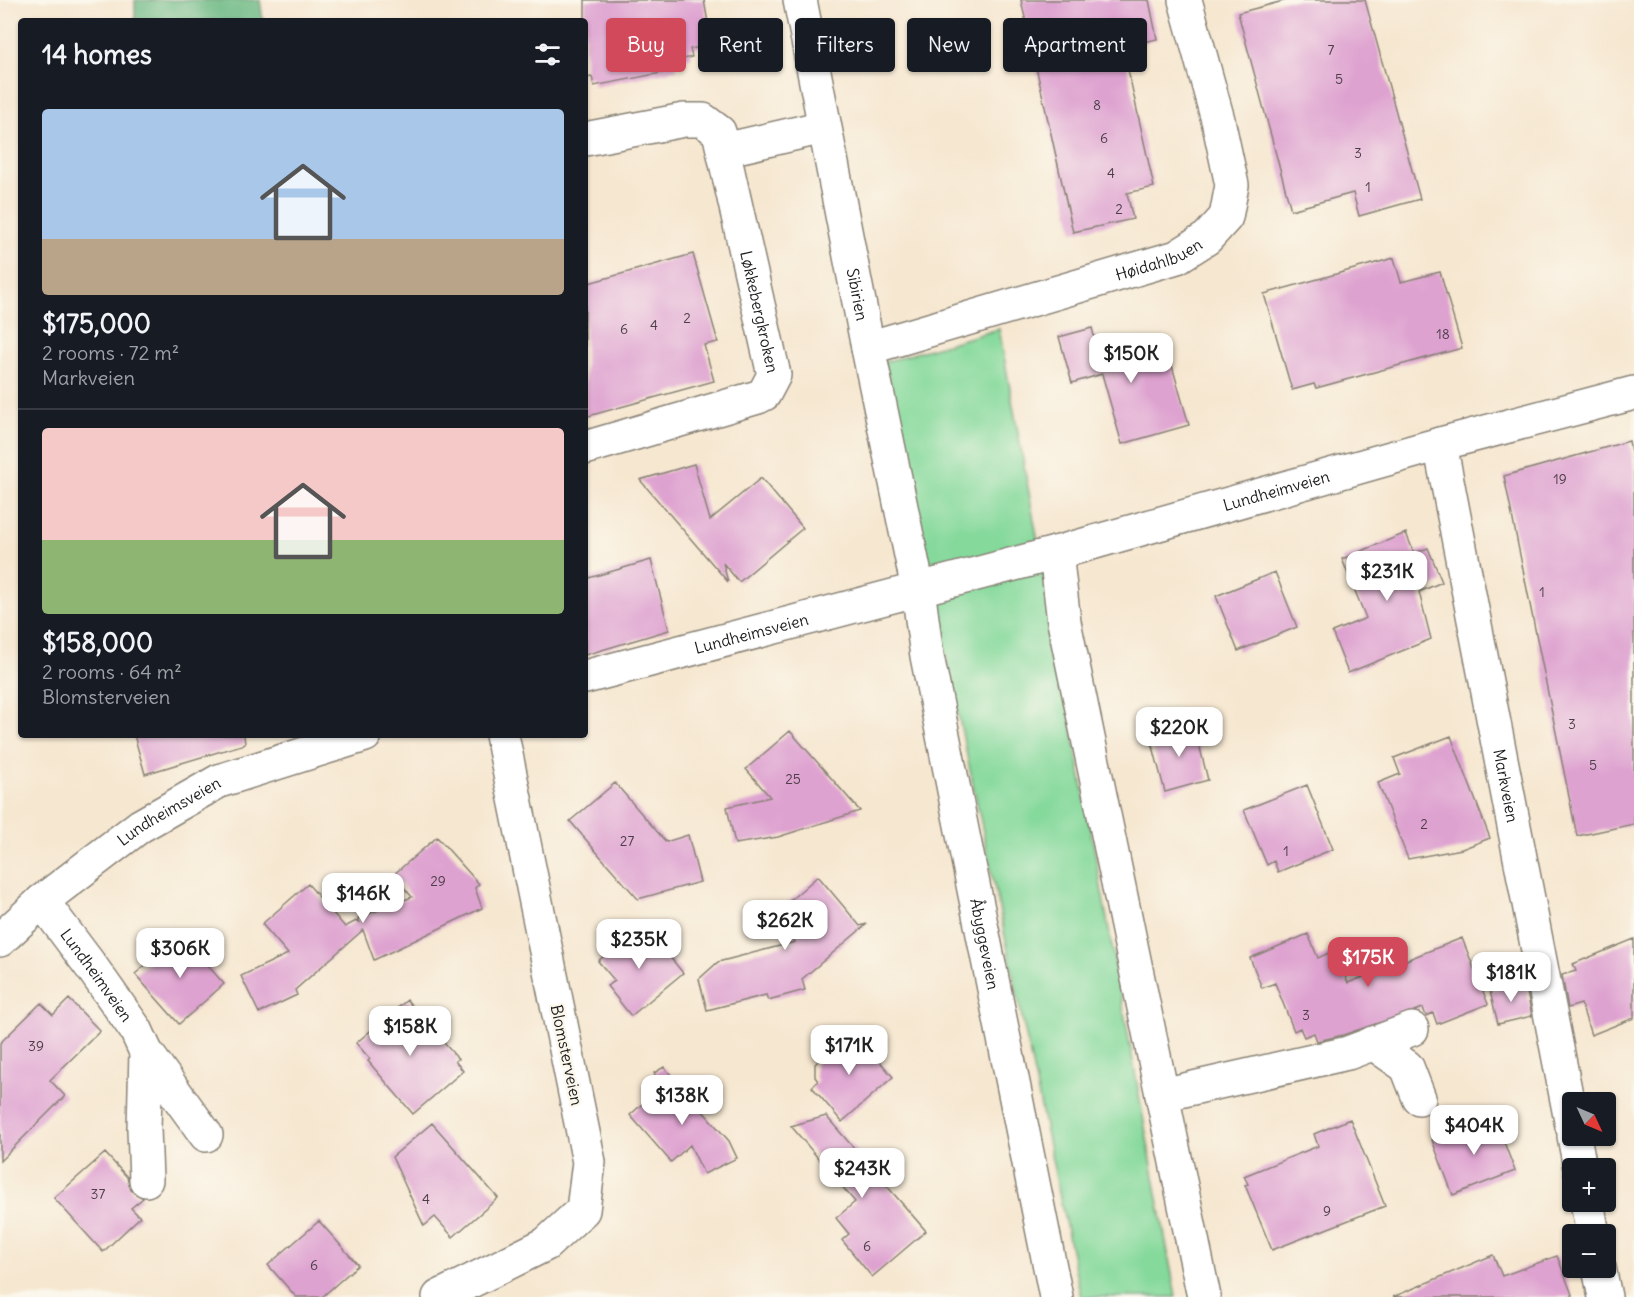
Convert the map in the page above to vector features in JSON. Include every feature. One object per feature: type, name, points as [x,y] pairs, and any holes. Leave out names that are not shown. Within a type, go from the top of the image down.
[{"type":"street","name":"Sibirien","points":[[800,0],[918,589]]},
{"type":"street","name":"Høidahlbuen","points":[[868,348],[1177,257],[1207,238],[1226,218],[1232,184],[1218,120],[1185,0]]},
{"type":"street","name":"Løkkebergkroken","points":[[588,138],[684,120],[703,120],[719,132],[773,362],[774,375],[769,387],[758,397],[588,447]]},
{"type":"street","points":[[724,150],[824,127]]},
{"type":"street","name":"Lundheimveien","points":[[918,589],[1056,553],[1440,444],[1634,393]]},
{"type":"street","name":"Markveien","points":[[1440,444],[1565,1092]]},
{"type":"street","points":[[1056,553],[1064,622],[1204,1297]]},
{"type":"street","name":"Lundheimsveien","points":[[588,676],[918,589]]},
{"type":"street","name":"Åbyggeveien","points":[[918,589],[927,657],[1056,1297]]},
{"type":"street","name":"Lundheimsveien","points":[[0,940],[42,901],[140,826],[219,781],[355,738]]},
{"type":"street","name":"Blomsterveien","points":[[439,1297],[546,1244],[582,1210],[589,1162],[503,738]]},
{"type":"street","name":"Lundheimveien","points":[[42,901],[136,1030],[146,1052],[206,1135]]},
{"type":"street","points":[[1162,1095],[1348,1053],[1412,1029]]},
{"type":"street","points":[[1373,1043],[1407,1067],[1419,1098]]},
{"type":"street","name":"Lundheimveien","points":[[146,1052],[144,1129],[146,1180]]},
{"type":"street","points":[[1601,1278],[1605,1297]]},
{"type":"green space","points":[[135,0],[260,0],[263,18],[135,18]]},
{"type":"green space","points":[[999,329],[1176,1297],[1081,1297],[884,362]]},
{"type":"building","points":[[585,0],[704,0],[707,18],[698,18],[698,48],[690,49],[692,57],[686,58],[686,18],[606,18],[606,72],[667,72],[594,86],[592,77],[588,78],[588,18],[585,18]]},
{"type":"building","points":[[1021,0],[1149,0],[1157,39],[1147,41],[1147,18],[1025,18]]},
{"type":"building","points":[[1287,0],[1365,0],[1420,199],[1359,216],[1353,193],[1291,210],[1238,13]]},
{"type":"building","points":[[1037,72],[1129,72],[1154,187],[1127,193],[1133,219],[1073,232]]},
{"type":"building","points":[[693,254],[718,342],[704,345],[714,381],[588,416],[588,283]]},
{"type":"building","points":[[1394,258],[1401,282],[1440,272],[1462,348],[1316,388],[1314,384],[1292,390],[1264,294]]},
{"type":"building","points":[[1092,328],[1099,356],[1164,338],[1189,425],[1122,444],[1102,374],[1072,383],[1059,337]]},
{"type":"building","points":[[1629,441],[1634,467],[1634,824],[1577,836],[1504,476]]},
{"type":"building","points":[[694,464],[710,520],[761,478],[803,528],[739,582],[723,563],[728,582],[640,480]]},
{"type":"building","points":[[1406,533],[1414,553],[1428,548],[1442,582],[1419,592],[1431,639],[1348,673],[1332,632],[1366,618],[1342,559]]},
{"type":"building","points":[[651,560],[669,630],[588,654],[588,578]]},
{"type":"building","points":[[1275,572],[1297,627],[1238,651],[1216,596]]},
{"type":"building","points":[[1194,724],[1208,780],[1165,792],[1150,735]]},
{"type":"building","points":[[790,731],[860,811],[778,837],[735,844],[727,807],[770,797],[746,769]]},
{"type":"building","points":[[1451,736],[1490,838],[1462,849],[1408,859],[1378,783],[1400,774],[1394,758]]},
{"type":"building","points":[[135,738],[244,738],[245,744],[145,774]]},
{"type":"building","points":[[615,783],[666,842],[688,835],[700,882],[638,899],[600,856],[570,821]]},
{"type":"building","points":[[1307,785],[1333,849],[1278,872],[1274,861],[1267,865],[1244,810]]},
{"type":"building","points":[[437,837],[479,884],[475,888],[482,908],[374,960],[363,930],[295,990],[297,995],[259,1013],[241,976],[288,954],[262,924],[308,884],[345,927],[358,920],[360,923],[358,918],[412,897],[393,875]]},
{"type":"building","points":[[818,876],[860,926],[867,924],[802,979],[805,990],[768,1000],[766,995],[707,1010],[699,979],[718,962],[795,942],[779,923],[779,910]]},
{"type":"building","points":[[643,924],[683,973],[631,1016],[607,986],[615,981],[598,961]]},
{"type":"building","points":[[1308,934],[1318,958],[1335,950],[1348,983],[1462,938],[1488,1004],[1437,1024],[1433,1013],[1426,1016],[1423,1008],[1343,1035],[1317,1041],[1314,1033],[1304,1037],[1300,1028],[1294,1031],[1275,983],[1262,988],[1250,958]]},
{"type":"building","points":[[181,935],[224,984],[179,1024],[135,974]]},
{"type":"building","points":[[1634,939],[1634,1018],[1591,1035],[1581,1004],[1568,1008],[1562,975],[1576,971],[1573,964]]},
{"type":"building","points":[[1525,983],[1532,1016],[1498,1024],[1490,991]]},
{"type":"building","points":[[69,999],[100,1031],[50,1080],[65,1096],[0,1161],[0,1043],[41,1003],[53,1015]]},
{"type":"building","points":[[407,1000],[458,1059],[455,1061],[463,1071],[413,1114],[368,1061],[370,1059],[356,1043]]},
{"type":"building","points":[[853,1030],[893,1077],[842,1122],[812,1087],[818,1081],[815,1077],[815,1064]]},
{"type":"building","points":[[664,1067],[729,1141],[737,1158],[704,1174],[690,1145],[671,1162],[630,1115],[661,1087],[654,1073]]},
{"type":"building","points":[[826,1116],[926,1231],[872,1277],[842,1240],[849,1234],[836,1218],[855,1202],[791,1126]]},
{"type":"building","points":[[1494,1116],[1515,1171],[1453,1195],[1432,1140]]},
{"type":"building","points":[[1350,1119],[1385,1206],[1272,1250],[1245,1185],[1248,1184],[1244,1176],[1318,1146],[1314,1134]]},
{"type":"building","points":[[432,1123],[498,1198],[453,1237],[435,1217],[424,1226],[392,1157]]},
{"type":"building","points":[[105,1153],[127,1177],[131,1190],[143,1198],[131,1208],[140,1217],[103,1252],[54,1198]]},
{"type":"building","points":[[319,1221],[358,1265],[322,1297],[296,1297],[268,1265]]},
{"type":"building","points":[[1493,1255],[1502,1276],[1557,1256],[1562,1269],[1562,1278],[1566,1278],[1573,1297],[1393,1297]]}]
